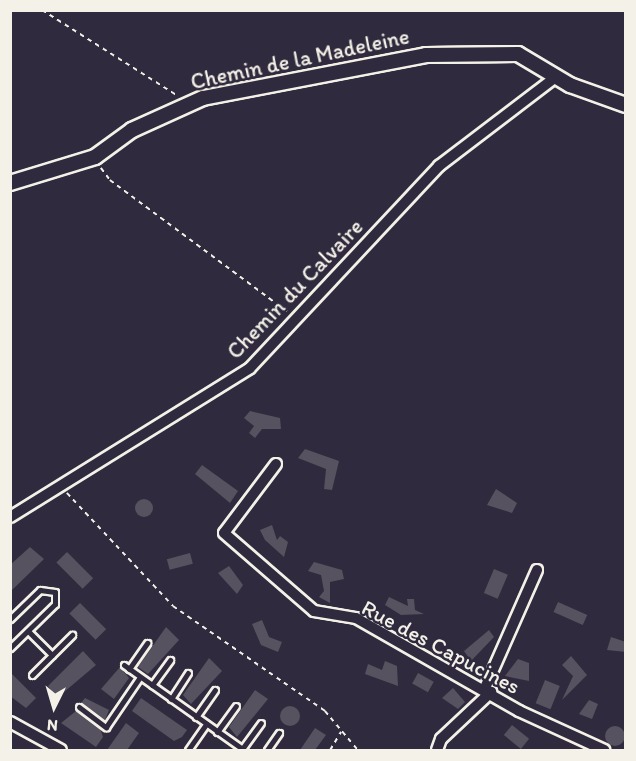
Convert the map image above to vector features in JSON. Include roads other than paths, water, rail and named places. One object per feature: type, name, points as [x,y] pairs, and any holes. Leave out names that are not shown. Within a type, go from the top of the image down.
[{"type":"street","name":"Chemin de la Madeleine","points":[[10,183],[95,156],[184,104],[302,76],[448,52],[518,54],[556,77],[626,105]]},
{"type":"street","name":"Chemin du Calvaire","points":[[10,517],[207,399],[250,368],[298,320],[439,166],[556,77]]},
{"type":"street","points":[[606,98],[626,99]]},
{"type":"street","name":"Rue des Capucines","points":[[276,464],[224,533],[314,611],[356,618],[604,750]]},
{"type":"street","points":[[437,750],[441,739],[488,690],[537,570]]},
{"type":"street","points":[[10,722],[61,750]]},
{"type":"lane","points":[[10,619],[40,590],[55,592],[55,604],[10,648]]},
{"type":"lane","points":[[28,631],[52,655]]},
{"type":"lane","points":[[32,675],[72,634]]},
{"type":"lane","points":[[147,643],[127,667],[195,717],[243,750],[261,723]]},
{"type":"lane","points":[[152,685],[170,660]]},
{"type":"lane","points":[[171,699],[188,674]]},
{"type":"lane","points":[[79,707],[106,727],[140,677]]},
{"type":"lane","points":[[195,717],[215,690]]},
{"type":"lane","points":[[217,732],[237,706]]},
{"type":"lane","points":[[188,750],[206,724]]},
{"type":"lane","points":[[267,750],[279,734]]}]
